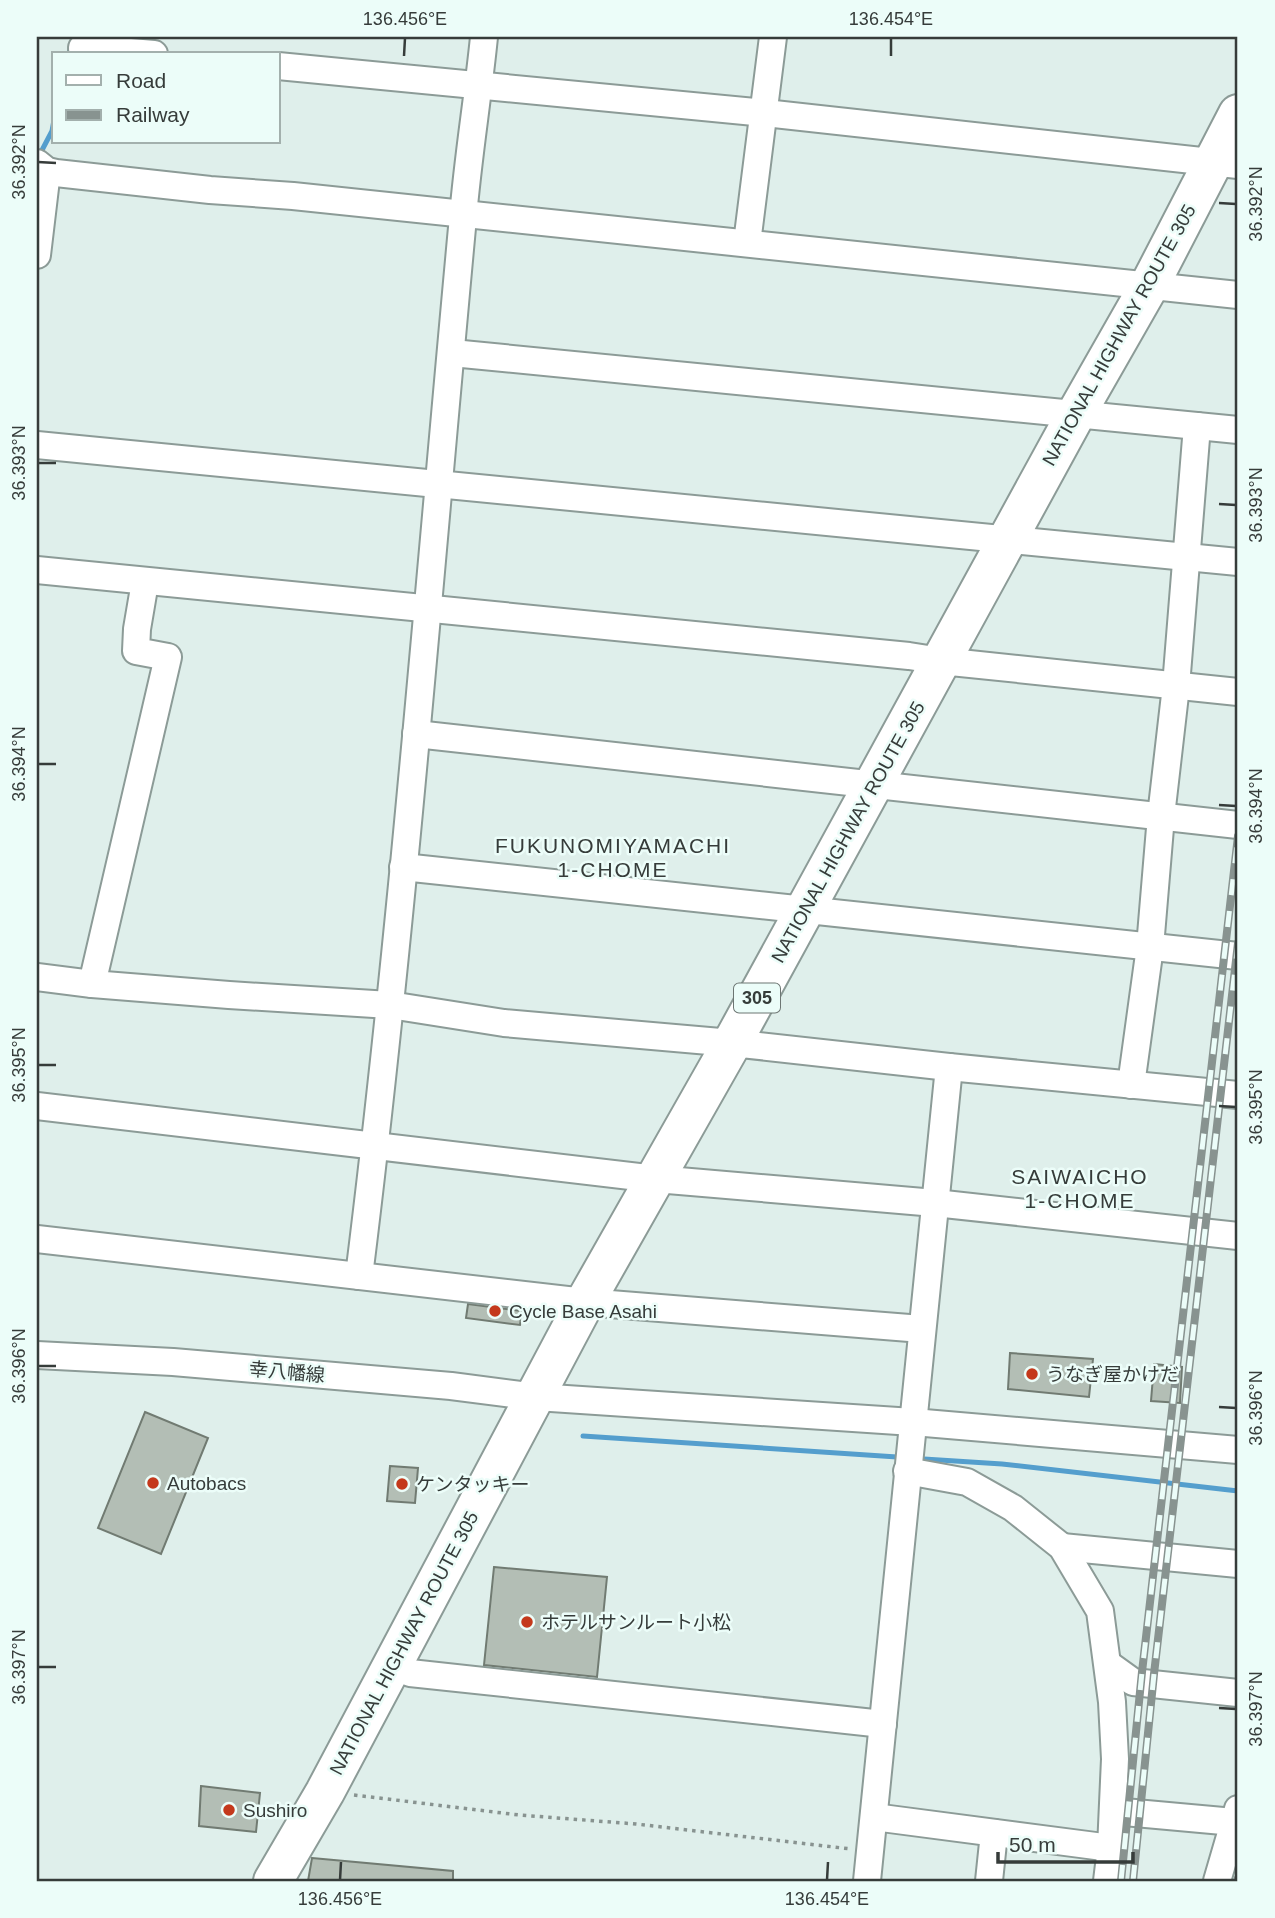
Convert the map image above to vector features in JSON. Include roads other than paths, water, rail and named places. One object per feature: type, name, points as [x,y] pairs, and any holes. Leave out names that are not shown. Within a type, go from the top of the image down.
[{"type":"highway","name":"NATIONAL HIGHWAY ROUTE 305","points":[[273,1881],[325,1792],[585,1302],[805,911],[1076,414],[1149,286],[1225,164],[1238,114]]},
{"type":"street","points":[[359,1276],[390,1005],[463,215],[484,37]]},
{"type":"street","points":[[747,243],[773,37]]},
{"type":"street","points":[[82,48],[130,52]]},
{"type":"street","points":[[280,66],[765,113],[1225,164]]},
{"type":"street","points":[[37,255],[42,167],[210,190],[293,196],[1238,295]]},
{"type":"street","points":[[452,353],[1238,430]]},
{"type":"street","points":[[1130,1085],[1150,947],[1176,686],[1197,426]]},
{"type":"street","points":[[37,444],[439,486],[1238,562]]},
{"type":"street","points":[[37,570],[909,656],[941,662],[1238,692]]},
{"type":"street","points":[[92,984],[168,657],[136,651],[145,582]]},
{"type":"street","points":[[416,734],[1238,825]]},
{"type":"street","points":[[403,867],[1238,956]]},
{"type":"street","points":[[37,977],[92,984],[390,1005],[504,1023],[732,1043],[949,1068],[1238,1095]]},
{"type":"street","points":[[867,1881],[949,1068]]},
{"type":"street","points":[[37,1106],[656,1179],[935,1203],[1238,1236]]},
{"type":"street","points":[[37,1240],[585,1302],[922,1329]]},
{"type":"street","name":"幸八幡線","points":[[37,1355],[201,1364],[451,1386],[536,1397],[913,1422],[1238,1450]]},
{"type":"street","points":[[907,1471],[967,1482],[1013,1508],[1062,1547],[1100,1611],[1108,1664],[1115,1759],[1107,1881]]},
{"type":"street","points":[[1062,1547],[1238,1564]]},
{"type":"street","points":[[1108,1664],[1133,1682],[1238,1693]]},
{"type":"street","points":[[392,1666],[410,1673],[883,1724]]},
{"type":"street","points":[[1113,1811],[1236,1815],[1217,1881]]},
{"type":"street","points":[[874,1817],[1111,1848]]},
{"type":"street","points":[[989,1881],[994,1833]]},
{"type":"waterway","points":[[70,52],[74,37]]},
{"type":"waterway","points":[[40,154],[52,131]]},
{"type":"waterway","points":[[583,1436],[897,1457]]},
{"type":"waterway","points":[[924,1459],[1002,1464],[1238,1491]]},
{"type":"railway","points":[[1121,1881],[1142,1672],[1238,836]]},
{"type":"railway","points":[[1133,1881],[1154,1674],[1238,943]]},
{"type":"place","name":"Cycle Base Asahi","points":[[495,1311]]},
{"type":"place","name":"うなぎ屋かけだ","points":[[1032,1374]]},
{"type":"place","name":"Autobacs","points":[[153,1483]]},
{"type":"place","name":"ケンタッキー","points":[[402,1484]]},
{"type":"place","name":"ホテルサンルート小松","points":[[527,1622]]},
{"type":"place","name":"Sushiro","points":[[229,1810]]},
{"type":"district","name":"FUKUNOMIYAMACHI 1-CHOME","points":[[613,857]]},
{"type":"district","name":"SAIWAICHO 1-CHOME","points":[[1080,1188]]}]
